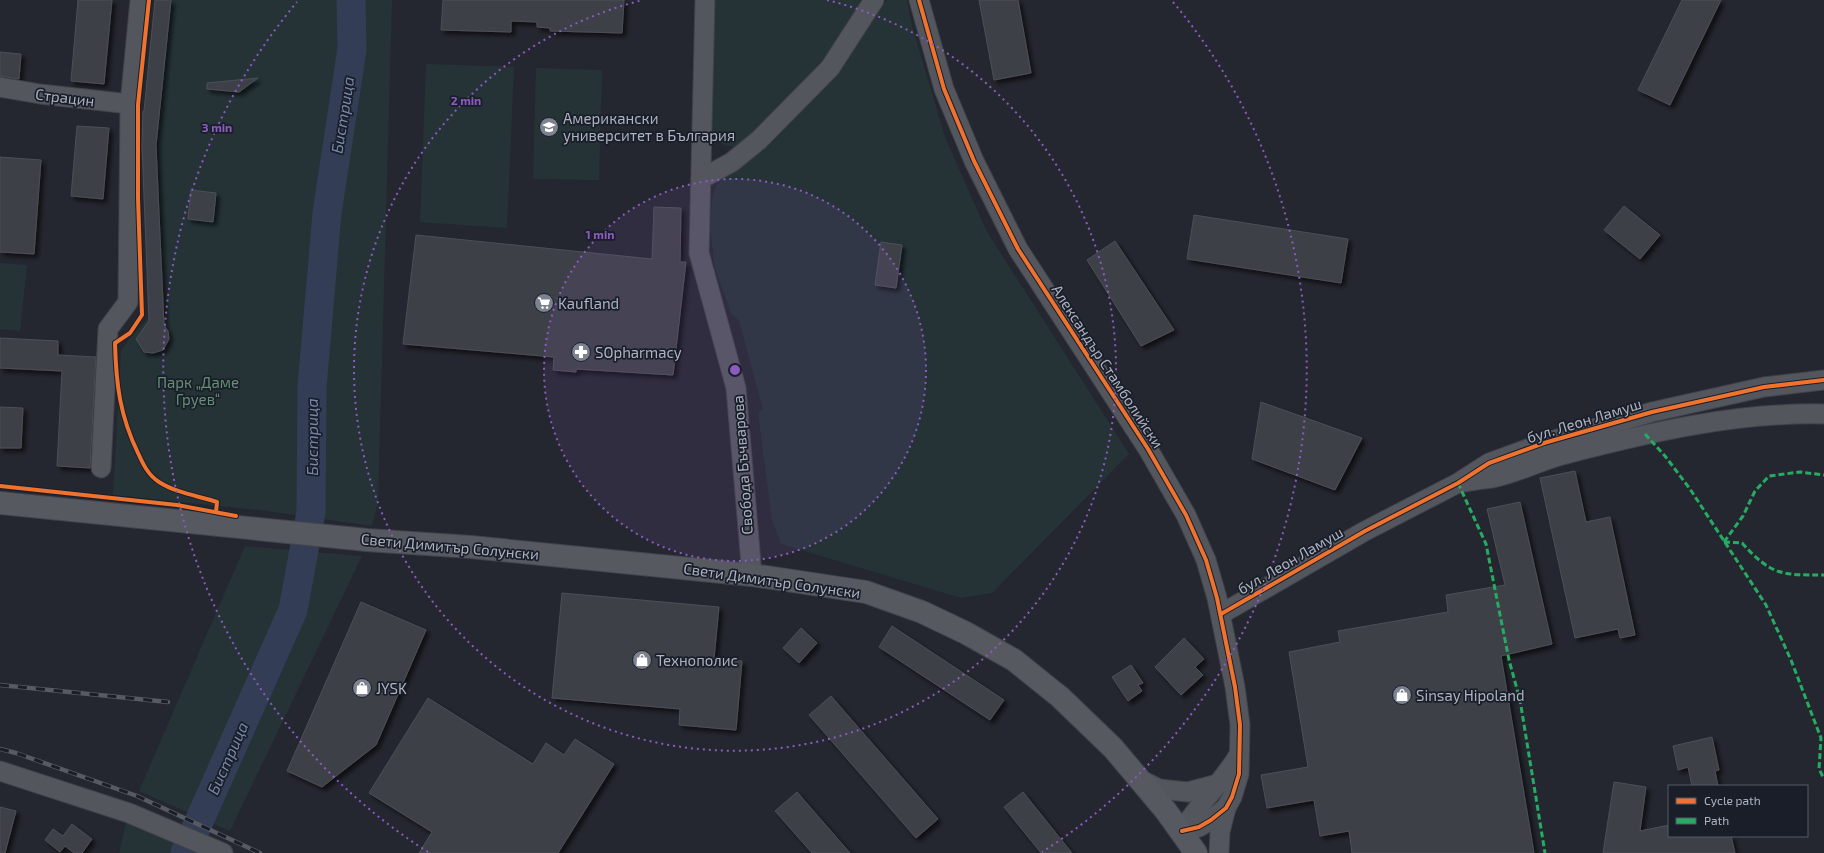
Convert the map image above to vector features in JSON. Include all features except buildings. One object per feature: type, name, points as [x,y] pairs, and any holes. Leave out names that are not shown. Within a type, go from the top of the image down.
[{"type":"main road","name":"Свети Димитър Солунски","points":[[0,503],[367,540],[471,547],[752,575],[866,592],[922,612],[966,633],[1014,660],[1060,697],[1113,748],[1182,831],[1196,853]]},
{"type":"street","points":[[101,468],[108,329],[128,302],[130,104],[140,0]]},
{"type":"street","name":"Свобода Бъчварова","points":[[705,0],[699,253],[736,388],[752,575]]},
{"type":"street","points":[[701,179],[732,162],[759,140],[830,68],[874,0]]},
{"type":"street","name":"Александър Стамболийски","points":[[919,0],[944,89],[974,161],[1018,249],[1148,449],[1186,515],[1206,560],[1221,614],[1235,687],[1240,725],[1239,774],[1232,797],[1226,808],[1220,832],[1219,853]]},
{"type":"street","name":"Страцин","points":[[0,87],[40,94],[130,104]]},
{"type":"street","name":"бул. Леон Ламуш","points":[[1221,614],[1365,531],[1458,483],[1489,463],[1585,430],[1652,412],[1764,387],[1824,380]]},
{"type":"street","name":"бул. Леон Ламуш","points":[[1458,483],[1493,478],[1560,456],[1645,434],[1741,418],[1824,414]]},
{"type":"street","points":[[1182,831],[1193,813],[1220,783],[1239,755]]},
{"type":"street","points":[[0,771],[129,813],[222,853]]},
{"type":"street","points":[[1141,780],[1159,789],[1188,792],[1220,783]]},
{"type":"street","points":[[1182,831],[1199,827],[1226,808]]},
{"type":"green space","name":"Парк „Даме Груев“","points":[[170,0],[392,0],[378,502],[372,526],[259,510],[113,495],[121,352],[129,339],[149,317],[164,317],[157,129]]},
{"type":"green space","points":[[714,0],[865,0],[826,64],[745,143],[736,146],[729,146],[714,139],[711,126]]},
{"type":"green space","points":[[887,0],[907,0],[912,26],[945,137],[986,230],[1129,454],[992,593],[961,598],[781,544],[772,520],[758,413],[763,409],[739,321],[731,313],[715,269],[710,228],[712,198],[717,184],[772,142],[834,73]]},
{"type":"green space","points":[[426,64],[514,67],[507,228],[420,222]]},
{"type":"green space","points":[[536,68],[602,70],[599,180],[533,179]]},
{"type":"green space","points":[[0,263],[27,265],[20,331],[0,329]]},
{"type":"green space","points":[[245,546],[362,556],[230,831],[139,791]]},
{"type":"green space","points":[[127,819],[205,853],[119,853]]},
{"type":"waterway","name":"Бистрица","points":[[185,853],[293,610],[311,512],[312,387],[327,213],[352,49],[351,0]]},
{"type":"railway","points":[[0,685],[168,702]]},
{"type":"railway","points":[[0,749],[16,753],[137,796],[260,853]]},
{"type":"marked path","points":[[1645,434],[1665,456],[1690,489],[1766,605],[1791,660],[1821,738],[1819,769],[1824,779]]},
{"type":"marked path","points":[[1724,542],[1743,516],[1755,491],[1769,476],[1800,472],[1824,475]]},
{"type":"marked path","points":[[1458,483],[1486,544],[1509,660],[1520,700],[1545,853]]},
{"type":"marked path","points":[[1724,542],[1742,543],[1762,562],[1770,568],[1778,571],[1798,575],[1824,575]]},
{"type":"cycle path","points":[[149,0],[138,105],[138,198],[142,315],[130,333],[115,343],[116,372],[120,400],[127,426],[140,457],[149,473],[159,482],[173,489],[217,502],[216,512]]},
{"type":"cycle path","points":[[919,0],[944,89],[974,161],[1018,249],[1148,449],[1186,515],[1206,560],[1217,598],[1235,687],[1240,725],[1239,774],[1232,797],[1226,808],[1199,827],[1182,831]]},
{"type":"cycle path","points":[[1221,614],[1365,531],[1458,483],[1489,463],[1544,443],[1652,412],[1764,387],[1824,380]]},
{"type":"cycle path","points":[[0,486],[177,505],[236,516]]},
{"type":"place","name":"Американски университет в България","points":[[549,127]]},
{"type":"place","name":"Kaufland","points":[[544,303]]},
{"type":"place","name":"SOpharmacy","points":[[581,352]]},
{"type":"place","name":"Технополис","points":[[642,660]]},
{"type":"place","name":"JYSK","points":[[362,688]]},
{"type":"place","name":"Sinsay Hipoland","points":[[1402,695]]}]
